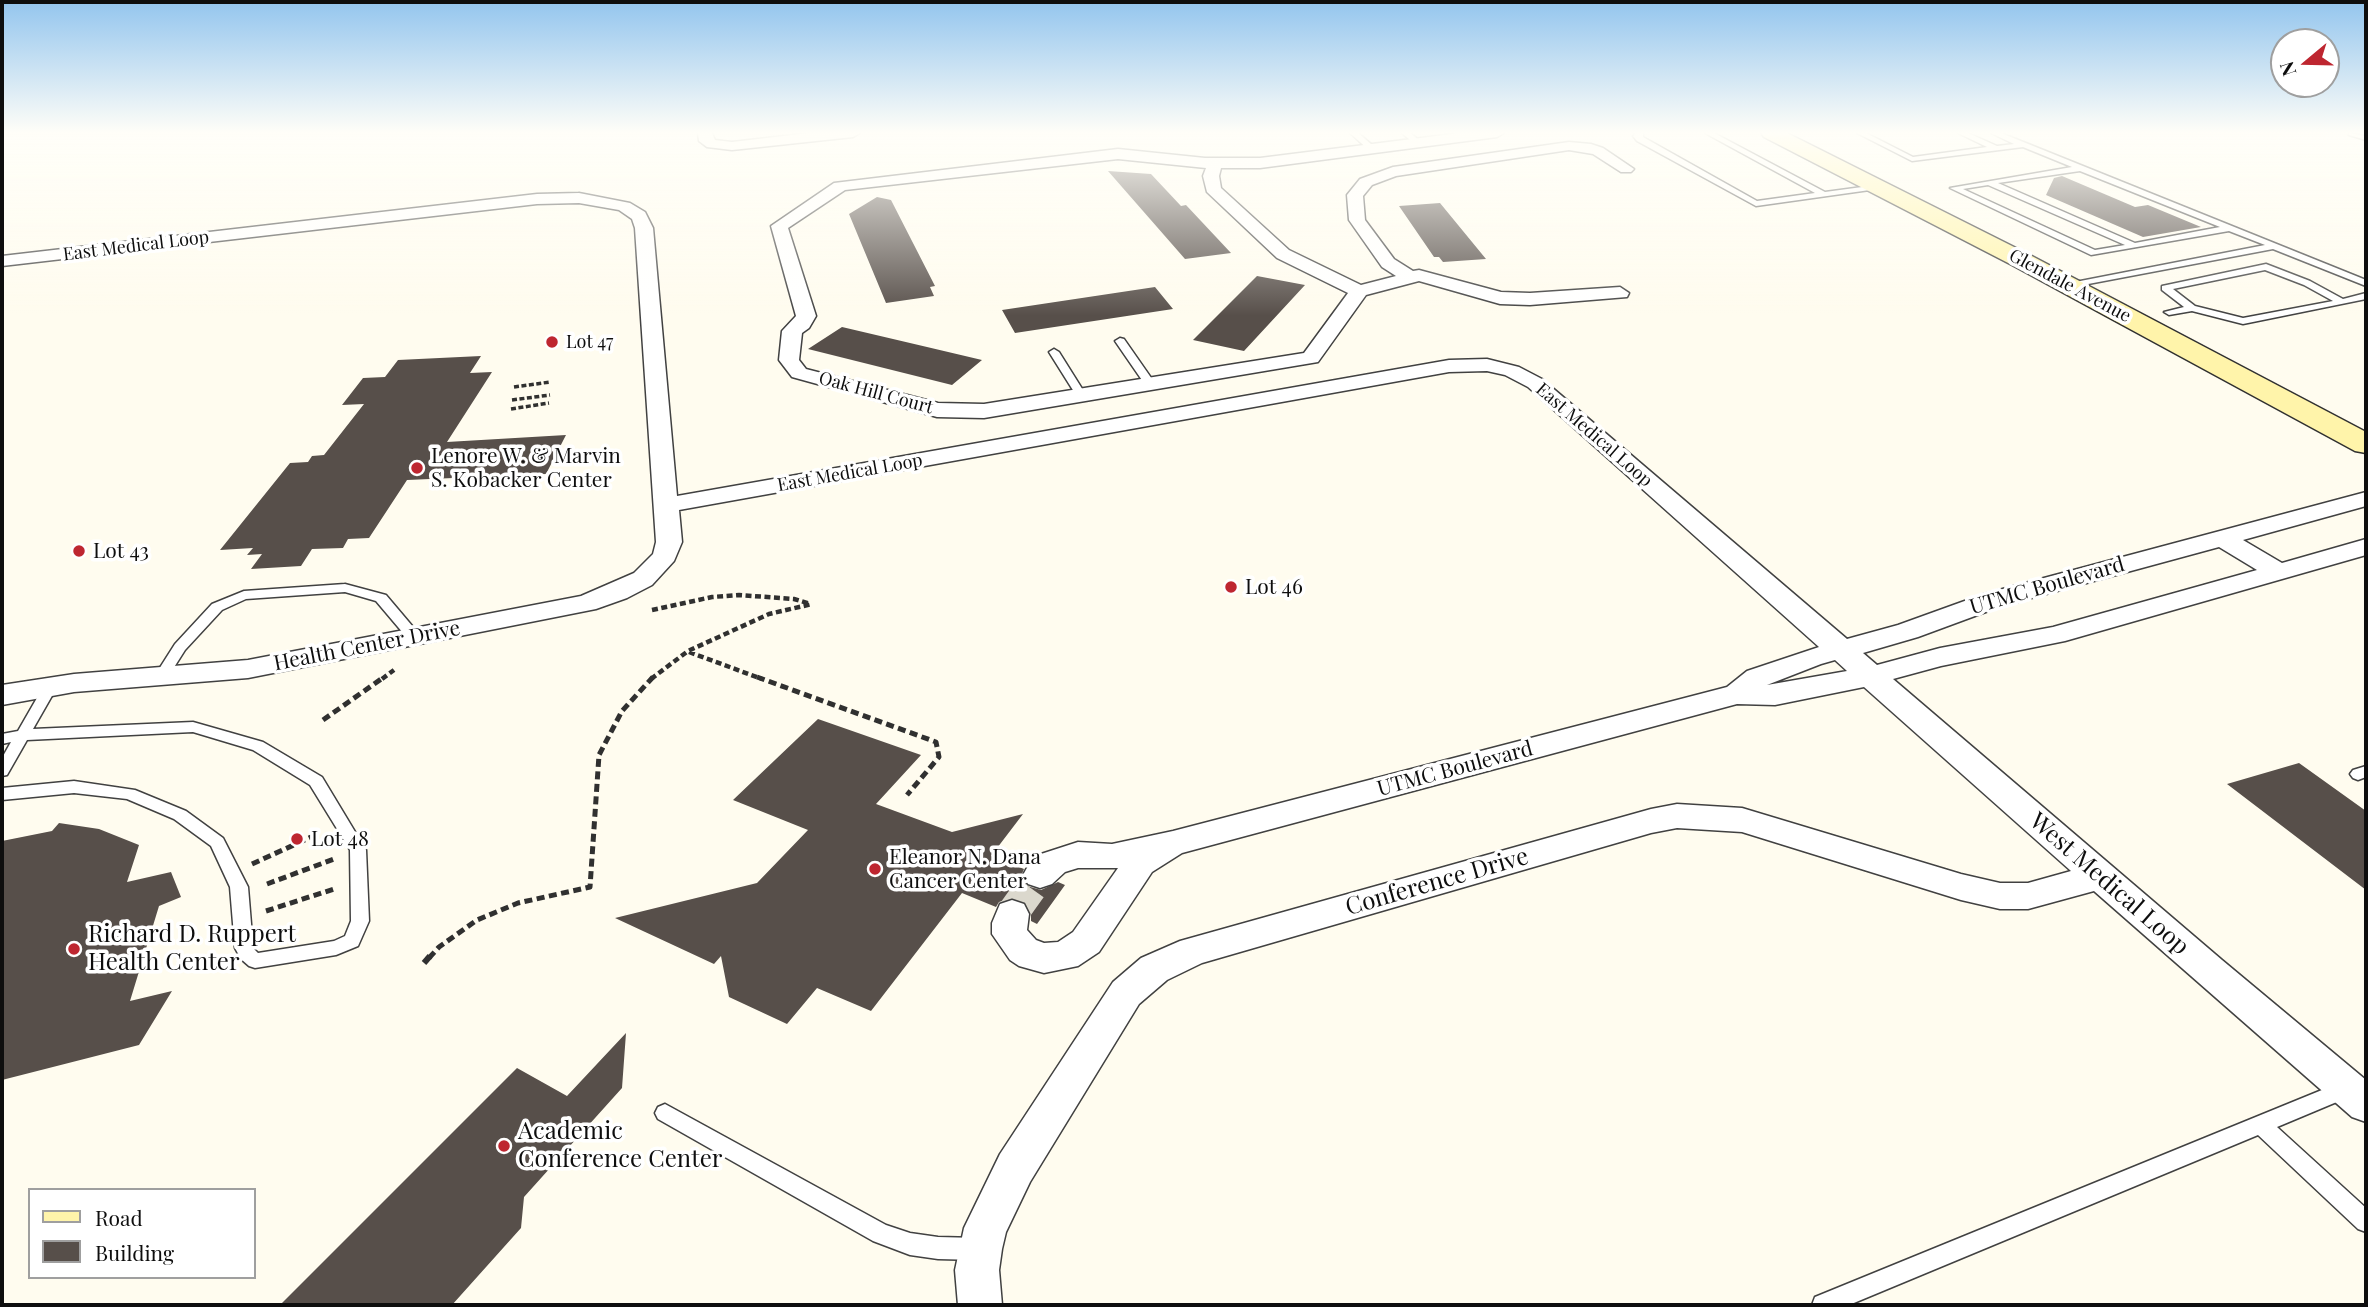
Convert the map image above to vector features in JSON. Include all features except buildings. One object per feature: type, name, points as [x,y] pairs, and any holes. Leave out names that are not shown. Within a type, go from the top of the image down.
[{"type":"main road","name":"Glendale Avenue","points":[[1891,194],[2366,443]]},
{"type":"street","name":"Oak Hill Court","points":[[827,194],[779,226],[806,316],[792,331],[789,360],[799,373],[937,410],[984,411],[1311,358],[1359,291]]},
{"type":"street","points":[[1218,194],[1283,254],[1359,291],[1419,275],[1500,298],[1530,299],[1620,293]]},
{"type":"street","points":[[1357,194],[1353,204],[1357,220],[1388,263],[1409,276]]},
{"type":"street","name":"East Medical Loop","points":[[5,265],[546,198],[586,199],[624,206],[636,213],[644,224],[667,505],[1449,366],[1487,365],[1512,371],[1535,383],[1855,663]]},
{"type":"street","name":"UTMC Boulevard","points":[[1041,875],[1053,863],[1078,855],[1112,857],[1173,843],[1737,694],[1775,695],[1855,663],[1908,631],[1993,600],[2366,499]]},
{"type":"street","name":"Health Center Drive","points":[[2,695],[50,687],[248,669],[576,605],[625,589],[650,573],[665,556],[669,541],[667,505]]},
{"type":"street","points":[[2222,538],[2279,572]]},
{"type":"street","name":"UTMC Boulevard","points":[[1737,694],[1757,678],[1855,663],[1940,657],[2055,635],[2366,547]]},
{"type":"street","name":"West Medical Loop","points":[[1855,663],[2357,1096]]},
{"type":"street","name":"Conference Drive","points":[[980,1305],[977,1270],[980,1249],[985,1228],[1005,1185],[1112,1010],[1138,979],[1193,951],[1638,824],[1677,816],[1742,820],[1961,887],[2000,896],[2028,896],[2100,876]]},
{"type":"street","name":"UTMC Boulevard","points":[[1012,914],[1010,934],[1015,944],[1032,956],[1065,956],[1086,942],[1140,863],[1157,850],[1173,843]]},
{"type":"lane","points":[[1738,194],[1756,204],[1823,194]]},
{"type":"lane","points":[[1967,194],[2094,253],[2230,228]]},
{"type":"lane","points":[[2016,194],[2134,246]]},
{"type":"lane","points":[[2146,194],[2366,283]]},
{"type":"lane","points":[[2070,286],[2275,246]]},
{"type":"lane","points":[[2342,302],[2306,283],[2266,267],[2165,288],[2192,308],[2243,321],[2342,302],[2366,296]]},
{"type":"lane","points":[[2169,312],[2192,308]]},
{"type":"lane","points":[[1120,341],[1150,384]]},
{"type":"lane","points":[[1054,352],[1081,395]]},
{"type":"lane","points":[[161,677],[180,647],[217,607],[244,595],[345,588],[381,598],[414,636]]},
{"type":"lane","points":[[2,771],[50,687]]},
{"type":"lane","points":[[2,739],[22,735],[193,726],[258,746],[316,781],[358,850],[360,921],[352,941],[336,948],[255,961],[244,948],[239,887],[217,842],[180,815],[129,794],[74,787],[2,794]]},
{"type":"lane","points":[[1823,1305],[2261,1125],[2357,1096]]},
{"type":"lane","points":[[665,1113],[881,1234],[910,1244],[980,1249]]},
{"type":"lane","points":[[2261,1125],[2366,1222]]},
{"type":"path","points":[[514,387],[550,382]]},
{"type":"path","points":[[512,400],[550,395]]},
{"type":"path","points":[[511,409],[549,403]]},
{"type":"path","points":[[424,964],[439,947],[477,920],[518,903],[590,887],[599,755],[622,711],[656,673],[688,652],[769,614],[812,604],[794,599],[739,595],[712,597],[652,610]]},
{"type":"path","points":[[688,652],[936,742],[939,757],[907,795]]},
{"type":"path","points":[[323,720],[394,670]]},
{"type":"path","points":[[260,860],[326,830]]},
{"type":"path","points":[[267,884],[335,858]]},
{"type":"path","points":[[270,910],[341,887]]},
{"type":"tunnel","points":[[1012,914],[1040,875]]},
{"type":"place","name":"Lot 47","points":[[552,342]]},
{"type":"place","name":"Lenore W. & Marvin S. Kobacker Center","points":[[417,468]]},
{"type":"place","name":"Lot 43","points":[[79,551]]},
{"type":"place","name":"Lot 46","points":[[1231,587]]},
{"type":"place","name":"Lot 48","points":[[297,839]]},
{"type":"place","name":"Eleanor N. Dana Cancer Center","points":[[875,869]]},
{"type":"place","name":"Richard D. Ruppert Health Center","points":[[74,949]]},
{"type":"place","name":"Academic Conference Center","points":[[504,1146]]}]
